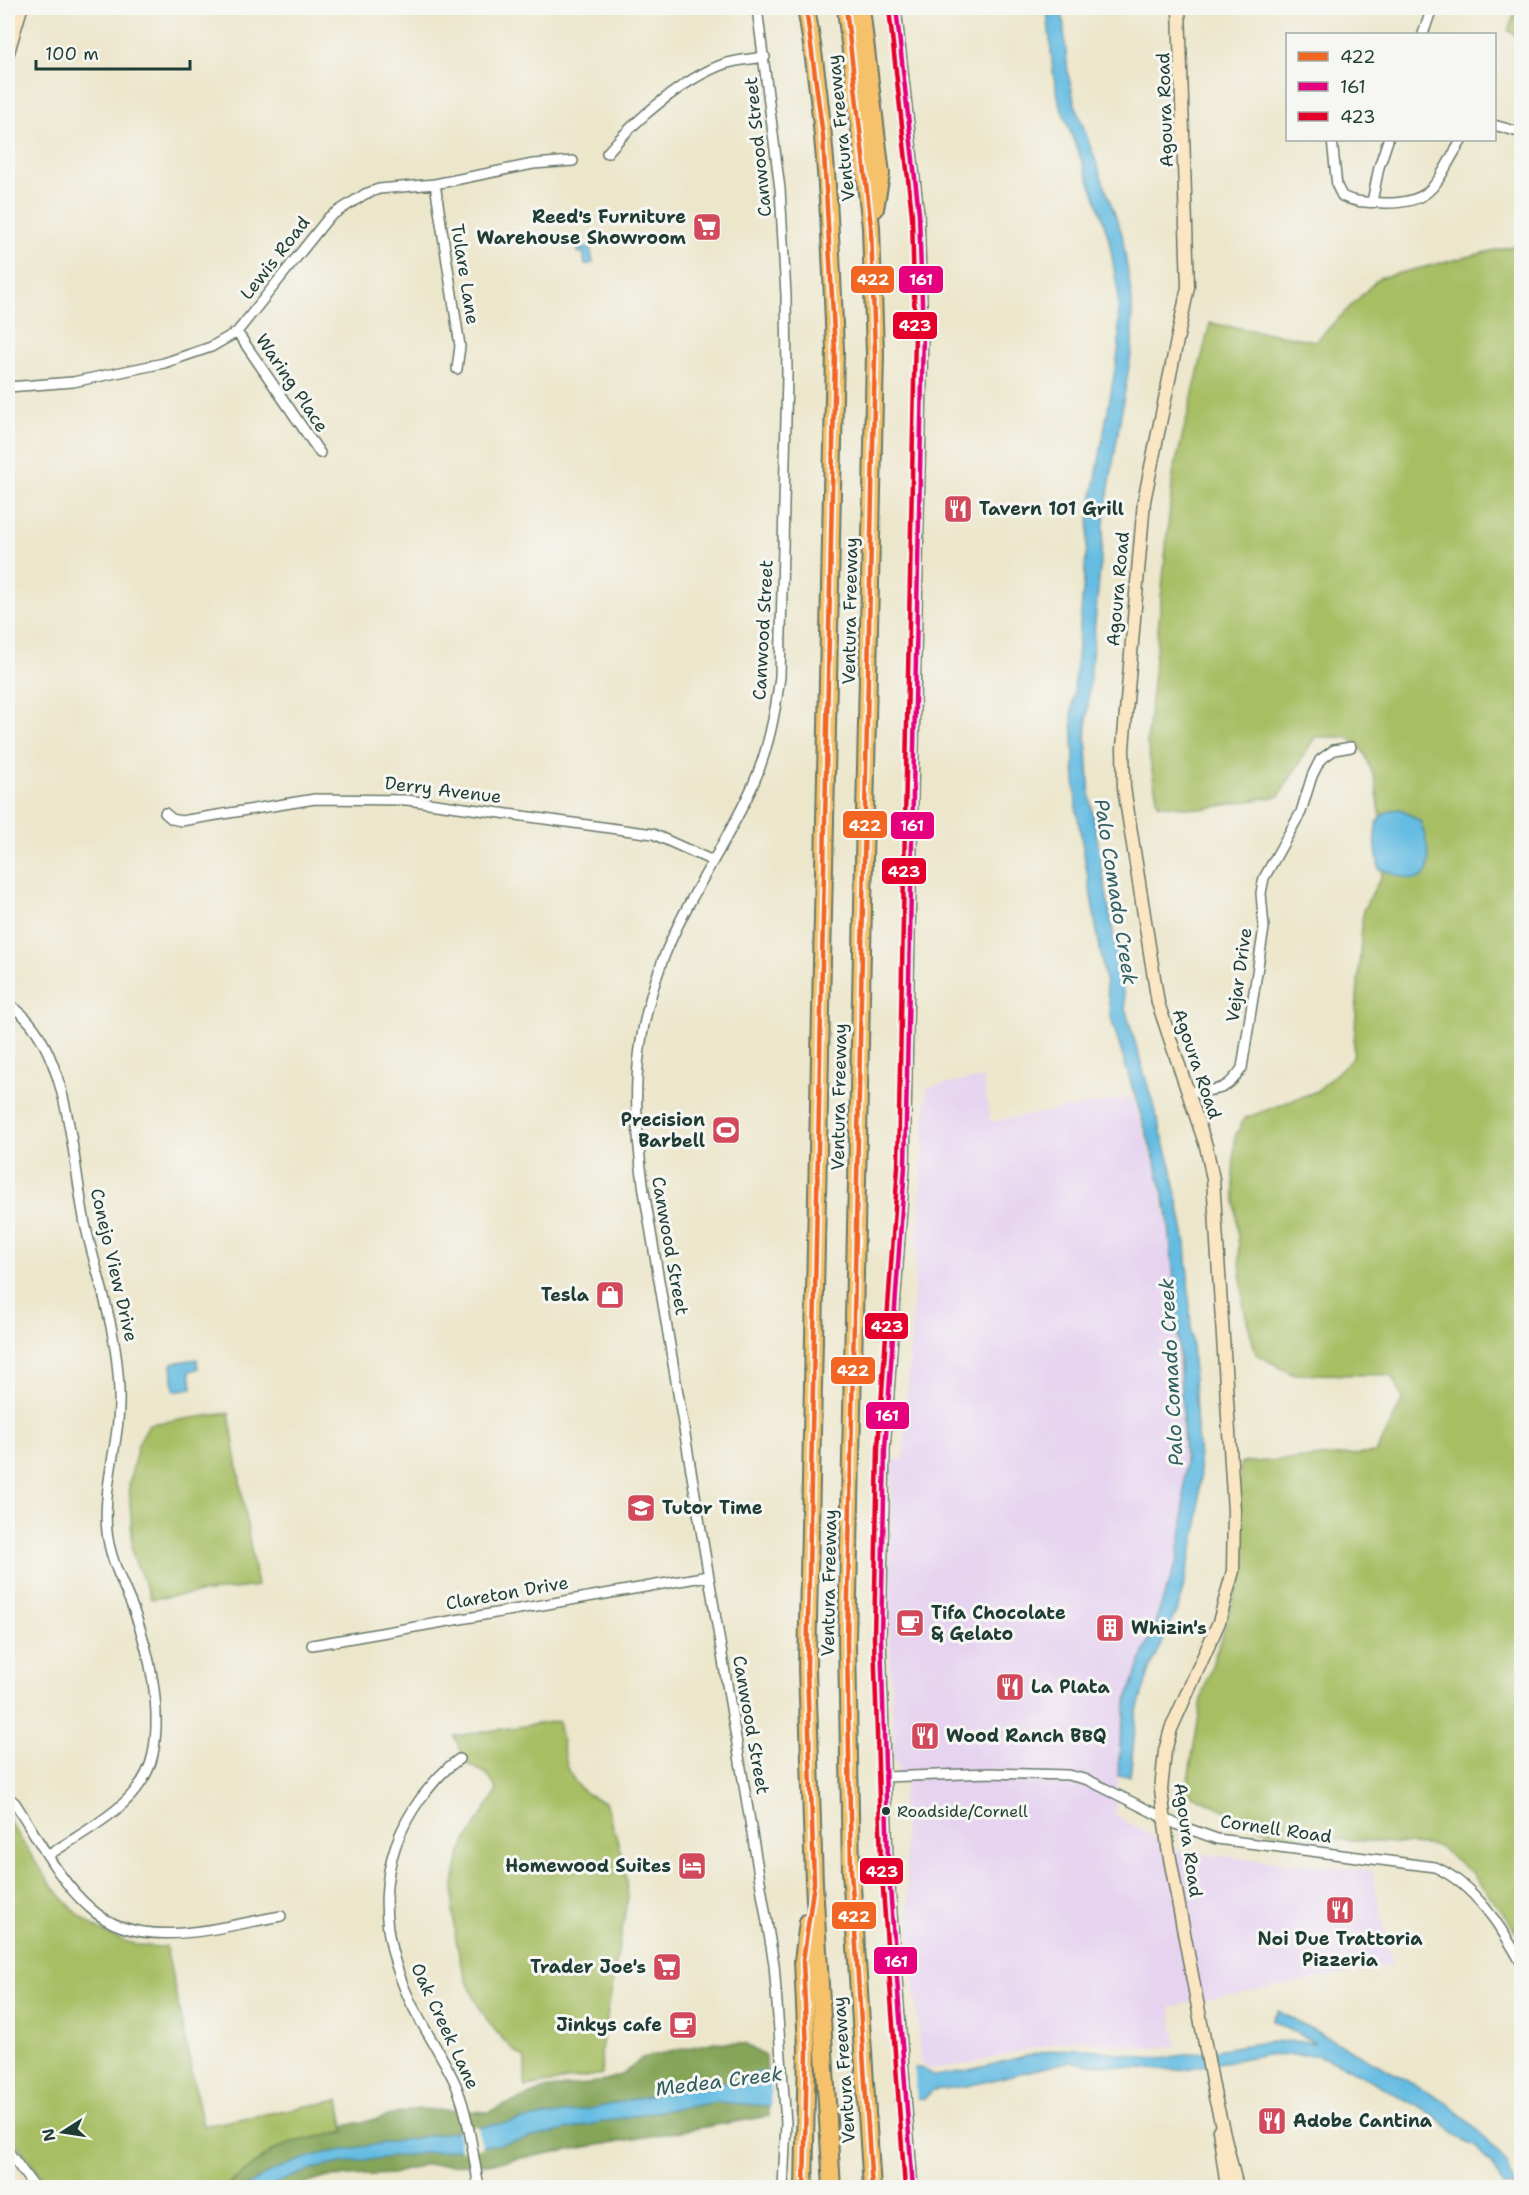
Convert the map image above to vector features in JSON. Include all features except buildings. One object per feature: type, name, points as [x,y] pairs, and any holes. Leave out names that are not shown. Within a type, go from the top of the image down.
[{"type":"highway","name":"Ventura Freeway","points":[[806,8],[814,52],[832,240],[835,351],[807,1668],[814,1883],[832,2187]]},
{"type":"highway","name":"Ventura Freeway","points":[[846,8],[871,227],[875,354],[847,1641],[851,1872],[872,2187]]},
{"type":"highway","points":[[861,8],[881,174],[871,227]]},
{"type":"highway","points":[[804,2187],[807,2049],[803,1961],[814,1883]]},
{"type":"main road","points":[[8,52],[21,8]]},
{"type":"main road","name":"Agoura Road","points":[[1179,8],[1188,287],[1144,501],[1123,748],[1124,788],[1158,1003],[1206,1146],[1213,1179],[1235,1539],[1233,1571],[1227,1600],[1182,1702],[1165,1751],[1161,1790],[1220,2120],[1226,2132],[1237,2187]]},
{"type":"main road","name":"Agoura Road","points":[[1220,2120],[1218,2134],[1227,2187]]},
{"type":"street","name":"Canwood Street","points":[[757,8],[780,189],[786,295],[787,387],[780,665],[773,721],[760,766],[740,813],[712,861],[675,934],[651,996],[640,1046],[634,1104],[644,1191],[769,1931],[786,2116],[783,2187]]},
{"type":"street","points":[[896,8],[919,214],[923,332],[905,1166],[885,1449],[881,1638],[894,1954],[913,2187]]},
{"type":"street","points":[[1423,33],[1432,8]]},
{"type":"street","points":[[607,153],[630,126],[707,72],[725,64],[765,57]]},
{"type":"street","points":[[1496,126],[1521,133]]},
{"type":"street","points":[[1332,141],[1336,177],[1342,195],[1350,200],[1394,203],[1425,195],[1437,181],[1461,141]]},
{"type":"street","points":[[1372,202],[1378,167],[1388,141]]},
{"type":"street","name":"Lewis Road","points":[[8,387],[59,385],[164,363],[211,347],[237,332],[316,231],[337,210],[379,189],[435,184],[532,164],[573,161]]},
{"type":"street","name":"Tulare Lane","points":[[435,184],[460,346],[457,369]]},
{"type":"street","name":"Waring Place","points":[[237,332],[320,453]]},
{"type":"street","name":"Vejar Drive","points":[[1187,1092],[1221,1090],[1233,1082],[1242,1068],[1264,928],[1261,893],[1264,878],[1301,812],[1312,776],[1320,760],[1334,750],[1351,747]]},
{"type":"street","name":"Derry Avenue","points":[[165,813],[172,819],[181,821],[315,799],[407,800],[653,834],[712,861]]},
{"type":"street","name":"Conejo View Drive","points":[[8,1004],[27,1020],[42,1041],[56,1072],[68,1118],[85,1225],[112,1322],[120,1395],[116,1441],[105,1501],[107,1534],[113,1560],[145,1643],[152,1680],[157,1731],[153,1756],[145,1777],[131,1796],[117,1809],[49,1855]]},
{"type":"street","name":"Clareton Drive","points":[[312,1645],[708,1576]]},
{"type":"street","name":"Oak Creek Lane","points":[[459,1759],[436,1779],[408,1816],[394,1845],[385,1885],[390,1938],[398,1968],[413,2006],[456,2085],[465,2114],[479,2187]]},
{"type":"street","name":"Cornell Road","points":[[885,1777],[989,1773],[1068,1775],[1088,1780],[1198,1834],[1234,1843],[1435,1867],[1459,1881],[1472,1893],[1504,1936],[1521,1964]]},
{"type":"street","points":[[8,1797],[15,1803],[73,1891],[91,1910],[114,1924],[142,1932],[194,1931],[281,1916]]},
{"type":"street","points":[[8,2151],[35,2187]]},
{"type":"shaded area","points":[[983,1078],[990,1122],[1132,1097],[1156,1170],[1166,1217],[1172,1260],[1184,1477],[1183,1519],[1177,1557],[1122,1717],[1115,1815],[1181,1852],[1372,1871],[1392,1965],[1170,2007],[1177,2046],[1150,2048],[1080,2040],[1058,2042],[969,2064],[928,2069],[920,2061],[901,1795],[905,1790],[905,1783],[900,1782],[898,1765],[894,1761],[889,1634],[892,1460],[903,1460],[927,1087]]},
{"type":"green space","points":[[1517,8],[1521,8],[1521,38],[1508,31]]},
{"type":"green space","points":[[1521,244],[1521,1937],[1471,1872],[1438,1846],[1278,1835],[1186,1792],[1203,1693],[1239,1582],[1240,1463],[1376,1453],[1403,1399],[1391,1375],[1292,1374],[1256,1354],[1244,1309],[1233,1175],[1235,1136],[1245,1118],[1317,1091],[1353,1058],[1363,910],[1381,877],[1385,846],[1375,780],[1365,754],[1357,743],[1345,737],[1315,737],[1279,796],[1201,809],[1158,804],[1147,743],[1173,475],[1210,323],[1316,341],[1379,278]]},
{"type":"green space","points":[[229,1413],[257,1586],[151,1599],[133,1556],[129,1485],[138,1444],[149,1424]]},
{"type":"green space","points":[[558,1721],[565,1759],[574,1781],[592,1797],[605,1802],[623,1858],[628,1897],[601,2050],[602,2074],[525,2087],[525,2059],[504,2041],[487,2019],[473,1995],[456,1941],[453,1913],[454,1885],[459,1858],[466,1841],[497,1790],[487,1774],[467,1764],[454,1736]]},
{"type":"green space","points":[[8,1819],[53,1887],[89,1923],[111,1936],[136,1944],[166,1947],[203,2126],[339,2100],[345,2131],[293,2142],[271,2152],[224,2187],[49,2187],[8,2132]]},
{"type":"green space","points":[[715,2042],[745,2044],[766,2057],[769,2116],[487,2164],[422,2165],[393,2174],[328,2177],[296,2187],[224,2188],[271,2152],[293,2142],[345,2132],[344,2126],[418,2109],[488,2112],[548,2088],[597,2083],[623,2074],[642,2058]]},
{"type":"water","points":[[1047,8],[1062,8],[1068,74],[1075,104],[1122,234],[1132,299],[1132,348],[1105,512],[1086,735],[1090,797],[1127,1015],[1171,1166],[1186,1244],[1200,1479],[1198,1524],[1179,1605],[1149,1672],[1137,1711],[1130,1776],[1118,1776],[1121,1733],[1127,1700],[1177,1561],[1183,1523],[1185,1465],[1177,1315],[1168,1216],[1157,1168],[1112,1021],[1076,806],[1072,713],[1090,512],[1119,347],[1118,292],[1109,239],[1096,198],[1060,105],[1053,73]]},
{"type":"water","points":[[590,247],[593,263],[585,265],[583,252],[578,253],[578,249]]},
{"type":"water","points":[[1401,809],[1421,822],[1429,857],[1425,874],[1420,878],[1410,879],[1379,869],[1375,840],[1377,822],[1390,811]]},
{"type":"water","points":[[197,1359],[198,1369],[190,1371],[192,1388],[174,1391],[172,1363]]},
{"type":"water","points":[[1278,2011],[1442,2099],[1478,2130],[1508,2164],[1514,2187],[1504,2187],[1492,2166],[1476,2147],[1465,2142],[1437,2117],[1339,2063],[1316,2055],[1262,2055],[1174,2071],[1067,2062],[967,2086],[933,2090],[925,2098],[770,2106],[717,2102],[636,2115],[500,2144],[341,2163],[309,2170],[267,2187],[244,2188],[283,2167],[325,2153],[600,2107],[694,2085],[739,2081],[757,2072],[922,2068],[932,2076],[966,2071],[1033,2054],[1066,2049],[1158,2058],[1261,2043],[1316,2043],[1272,2021]]},
{"type":"pier","points":[[888,2066],[891,2102],[800,2107],[800,2067]]},
{"type":"pier","points":[[894,2066],[914,2066],[917,2101],[897,2102]]},
{"type":"pier","points":[[795,2067],[797,2107],[771,2109],[769,2068]]},
{"type":"pier","points":[[478,2126],[482,2148],[460,2150],[457,2129]]},
{"type":"transit line","name":"422","points":[[804,2188],[807,2049],[803,1961],[814,1883],[807,1668],[835,351],[823,136],[806,8]]},
{"type":"transit line","name":"422","points":[[846,8],[871,227],[875,354],[847,1641],[851,1871],[872,2188]]},
{"type":"transit line","name":"161","points":[[896,8],[919,214],[923,332],[905,1166],[885,1449],[881,1638],[888,1861],[913,2188]]},
{"type":"transit line","name":"423","points":[[889,9],[912,215],[915,332],[898,1166],[878,1448],[874,1638],[881,1862],[905,2188]]},
{"type":"place","name":"Reed's Furniture Warehouse Showroom","points":[[707,227]]},
{"type":"place","name":"Tavern 101 Grill","points":[[958,509]]},
{"type":"place","name":"Precision Barbell","points":[[726,1130]]},
{"type":"place","name":"Tesla","points":[[610,1295]]},
{"type":"place","name":"Tutor Time","points":[[641,1508]]},
{"type":"place","name":"Tifa Chocolate & Gelato","points":[[910,1623]]},
{"type":"place","name":"Whizin's","points":[[1110,1628]]},
{"type":"place","name":"La Plata","points":[[1010,1687]]},
{"type":"place","name":"Wood Ranch BBQ","points":[[925,1736]]},
{"type":"place","name":"Roadside/Cornell","points":[[886,1811]]},
{"type":"place","name":"Homewood Suites","points":[[692,1866]]},
{"type":"place","name":"Noi Due Trattoria Pizzeria","points":[[1340,1910]]},
{"type":"place","name":"Trader Joe's","points":[[667,1967]]},
{"type":"place","name":"Jinkys cafe","points":[[683,2025]]},
{"type":"place","name":"Adobe Cantina","points":[[1272,2121]]},
{"type":"water label","name":"Palo Comado Creek","points":[[1116,892]]},
{"type":"water label","name":"Palo Comado Creek","points":[[1171,1372]]},
{"type":"water label","name":"Medea Creek","points":[[719,2081]]}]
